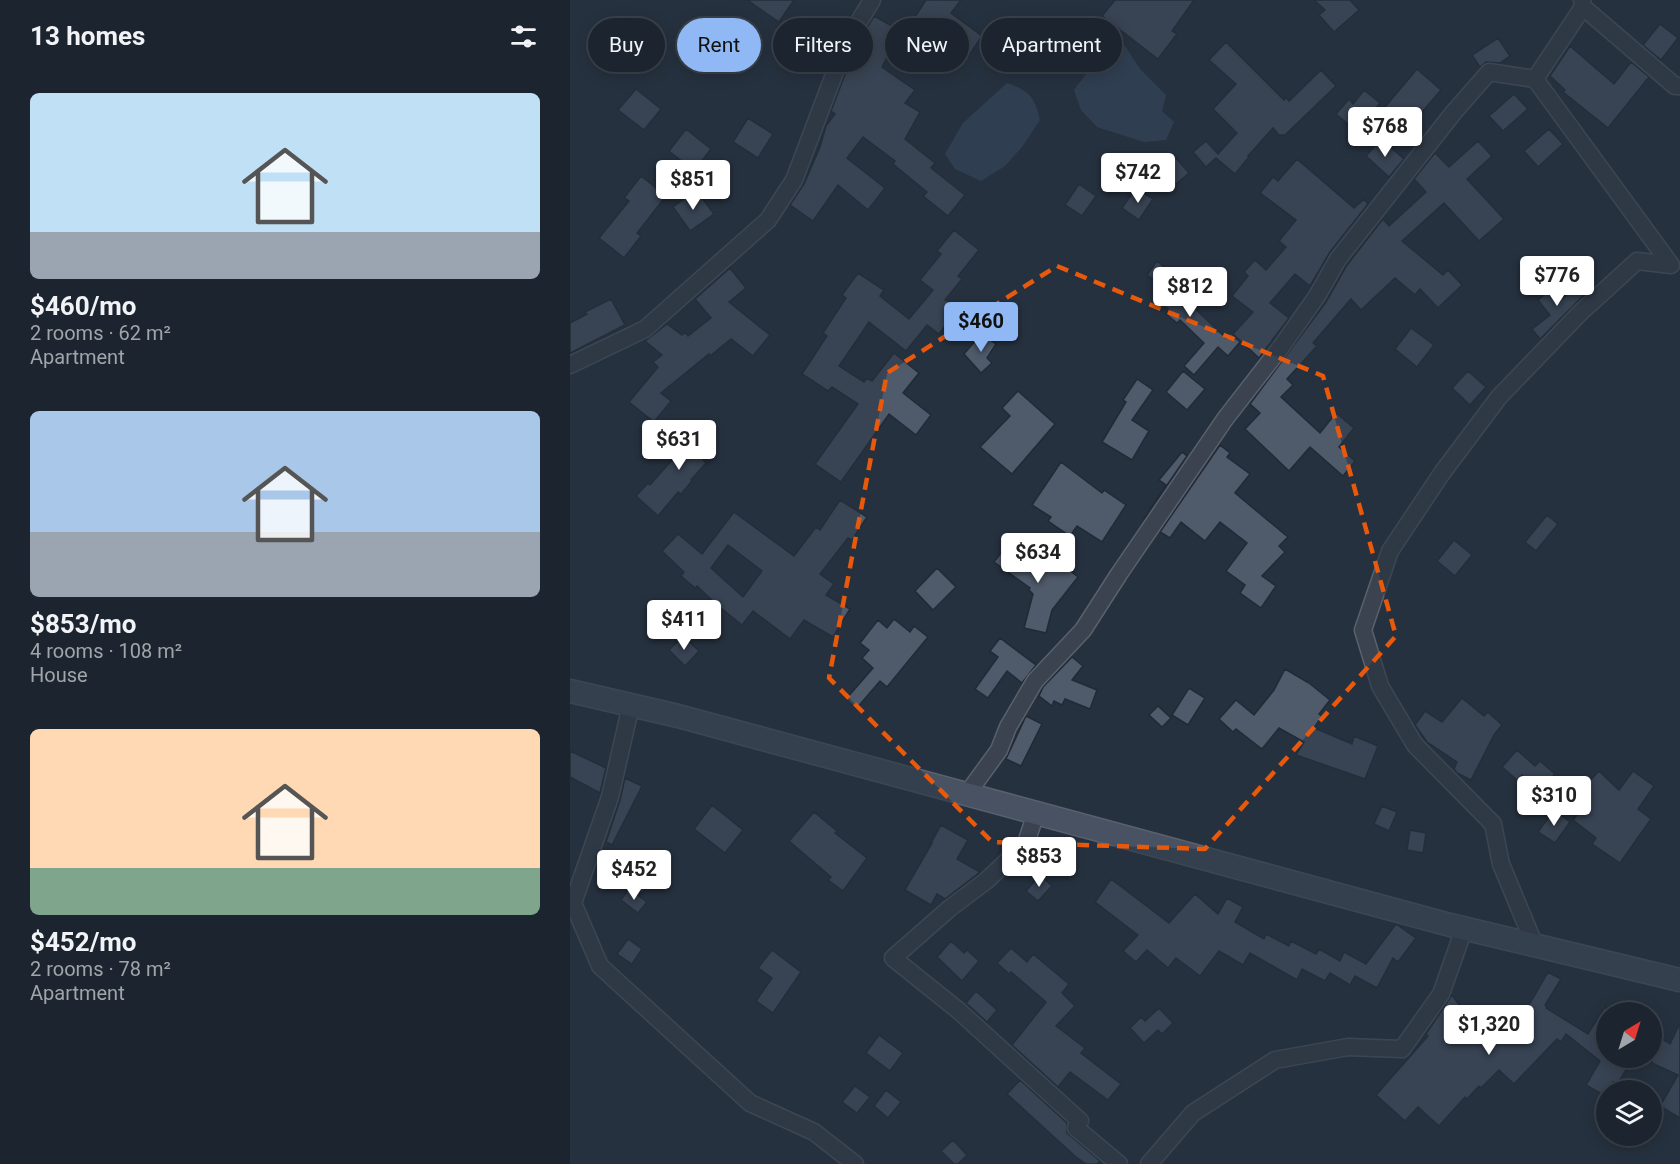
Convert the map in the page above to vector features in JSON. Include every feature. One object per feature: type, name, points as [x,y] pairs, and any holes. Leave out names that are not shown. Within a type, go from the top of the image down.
[{"type":"street","points":[[570,365],[645,329],[768,220],[794,180],[846,43],[872,0]]},
{"type":"street","points":[[1535,79],[1582,4],[1675,86],[1680,86]]},
{"type":"street","points":[[967,794],[999,750],[1008,727],[1035,681],[1083,630],[1225,418],[1281,348],[1317,296],[1338,259],[1370,217],[1454,112],[1490,72],[1535,79],[1671,265],[1637,261],[1581,312],[1499,397],[1442,473],[1390,551],[1363,630],[1380,686],[1415,745],[1493,824],[1501,864],[1534,946]]},
{"type":"street","points":[[570,691],[678,716],[1464,928],[1680,980]]},
{"type":"street","points":[[631,705],[610,797],[573,903],[600,966],[750,1103],[814,1132],[855,1164]]},
{"type":"street","points":[[1035,813],[1026,843],[986,881],[950,908],[893,958],[958,1011],[1080,1121],[1076,1128],[1119,1164]]},
{"type":"street","points":[[1149,1164],[1193,1113],[1275,1060],[1347,1047],[1402,1049],[1441,994],[1464,928]]},
{"type":"highlighted area","points":[[1057,266],[1323,376],[1396,636],[1205,849],[992,842],[829,678],[887,373]]},
{"type":"water","points":[[1122,45],[1125,46],[1140,69],[1166,95],[1162,111],[1174,122],[1166,140],[1144,142],[1097,127],[1081,110],[1074,90],[1088,72],[1122,72]]},
{"type":"water","points":[[1007,83],[1030,96],[1040,120],[1022,147],[1005,166],[981,181],[955,169],[945,154],[963,123]]},
{"type":"building","points":[[747,0],[794,0],[782,18],[773,18]]},
{"type":"building","points":[[926,0],[961,0],[951,13],[958,18],[914,18]]},
{"type":"building","points":[[1115,0],[1194,0],[1172,31],[1177,34],[1158,59],[1122,31],[1122,18],[1102,16]]},
{"type":"building","points":[[1314,0],[1350,0],[1359,10],[1334,32],[1319,15],[1325,10]]},
{"type":"building","points":[[874,16],[885,22],[885,61],[882,67],[885,72],[889,72],[915,90],[905,103],[920,112],[905,139],[935,163],[931,168],[965,195],[948,216],[923,196],[927,192],[893,164],[895,161],[863,137],[847,158],[885,188],[868,210],[838,185],[813,221],[790,205],[804,184],[820,147],[826,126],[835,114],[831,111],[846,72],[873,72]]},
{"type":"building","points":[[1660,24],[1678,38],[1661,60],[1643,45]]},
{"type":"building","points":[[969,26],[981,38],[969,56]]},
{"type":"building","points":[[1498,38],[1510,56],[1500,63],[1486,62],[1480,67],[1472,55]]},
{"type":"building","points":[[1226,42],[1284,100],[1286,97],[1289,101],[1321,70],[1336,86],[1285,135],[1279,135],[1273,128],[1235,174],[1216,158],[1206,167],[1193,152],[1206,141],[1218,154],[1237,133],[1213,109],[1236,84],[1209,60]]},
{"type":"building","points":[[1570,46],[1614,84],[1631,62],[1649,77],[1608,128],[1563,92],[1565,90],[1550,76]]},
{"type":"building","points":[[1417,69],[1441,90],[1409,127],[1385,107]]},
{"type":"building","points":[[636,89],[661,109],[644,130],[618,110]]},
{"type":"building","points":[[1364,90],[1380,103],[1356,131],[1336,114],[1349,99],[1353,104]]},
{"type":"building","points":[[1514,94],[1528,109],[1503,131],[1489,116]]},
{"type":"building","points":[[748,118],[773,134],[758,158],[733,142]]},
{"type":"building","points":[[686,129],[711,149],[694,171],[669,151]]},
{"type":"building","points":[[1549,129],[1563,144],[1538,167],[1524,151]]},
{"type":"building","points":[[1381,139],[1404,159],[1389,177],[1366,156]]},
{"type":"building","points":[[1478,141],[1492,156],[1467,179],[1504,219],[1479,241],[1444,203],[1402,241],[1443,275],[1448,270],[1462,285],[1438,308],[1420,289],[1415,295],[1395,278],[1361,310],[1351,299],[1313,343],[1317,346],[1287,379],[1293,385],[1281,397],[1320,433],[1336,413],[1354,428],[1339,447],[1355,461],[1343,476],[1310,447],[1289,471],[1245,429],[1260,413],[1250,404],[1326,302],[1347,265],[1383,219],[1389,226],[1426,192],[1414,179],[1435,153],[1449,167]]},
{"type":"building","points":[[1176,158],[1189,173],[1176,184],[1163,170]]},
{"type":"building","points":[[1297,159],[1354,208],[1364,199],[1368,204],[1330,252],[1310,286],[1295,274],[1270,303],[1289,318],[1259,358],[1233,334],[1253,312],[1232,296],[1248,276],[1244,272],[1255,260],[1266,270],[1286,247],[1279,241],[1296,220],[1260,193],[1273,177],[1278,181]]},
{"type":"building","points":[[641,176],[666,196],[637,233],[641,236],[624,258],[599,238],[629,201],[624,198]]},
{"type":"building","points":[[1079,184],[1096,196],[1082,216],[1065,205]]},
{"type":"building","points":[[1136,188],[1153,199],[1139,220],[1122,208]]},
{"type":"building","points":[[696,190],[714,214],[690,231],[673,207]]},
{"type":"building","points":[[954,230],[979,250],[958,276],[962,279],[945,300],[981,315],[975,331],[949,321],[939,334],[927,325],[906,351],[869,322],[839,366],[864,382],[867,378],[872,381],[894,353],[919,373],[903,393],[931,415],[916,435],[889,414],[841,482],[815,464],[858,404],[832,387],[828,391],[802,374],[827,336],[823,333],[846,298],[842,295],[858,273],[884,290],[880,296],[909,319],[933,290],[920,280],[941,254],[937,251]]},
{"type":"building","points":[[1157,261],[1187,286],[1184,290],[1196,301],[1192,306],[1226,338],[1231,333],[1240,342],[1228,356],[1218,347],[1194,375],[1184,366],[1204,343],[1180,320],[1177,323],[1166,314],[1169,310],[1154,298],[1164,287],[1147,275]]},
{"type":"building","points":[[730,268],[746,288],[729,302],[770,335],[753,356],[731,339],[710,356],[709,354],[661,393],[671,401],[654,422],[629,402],[658,367],[653,362],[662,355],[645,341],[667,324],[682,335],[685,332],[688,336],[711,318],[695,299]]},
{"type":"building","points":[[1581,283],[1588,291],[1540,339],[1532,329],[1550,315],[1538,300],[1554,287],[1563,298]]},
{"type":"building","points":[[611,299],[625,325],[570,353],[570,323],[587,314],[585,312]]},
{"type":"building","points":[[1411,328],[1434,345],[1417,367],[1395,349]]},
{"type":"building","points":[[981,334],[996,344],[987,358],[992,363],[981,373],[964,354]]},
{"type":"building","points":[[1183,371],[1205,389],[1187,410],[1166,392]]},
{"type":"building","points":[[1468,371],[1486,387],[1470,405],[1452,388]]},
{"type":"building","points":[[1137,379],[1153,390],[1132,420],[1149,431],[1132,460],[1102,442],[1126,402],[1123,400]]},
{"type":"building","points":[[1018,391],[1055,424],[1012,474],[980,447],[1010,416],[1002,408]]},
{"type":"building","points":[[696,423],[718,443],[703,460],[706,463],[692,481],[681,494],[678,492],[658,516],[636,496],[648,483],[650,485],[674,458],[672,457],[688,440],[685,437]]},
{"type":"building","points":[[1220,445],[1230,453],[1227,457],[1250,474],[1235,493],[1288,537],[1279,546],[1285,552],[1262,576],[1276,586],[1261,608],[1240,593],[1245,585],[1226,571],[1247,543],[1220,522],[1205,541],[1181,522],[1170,538],[1160,532]]},
{"type":"building","points":[[1182,452],[1187,456],[1143,520],[1166,485],[1159,480]]},
{"type":"building","points":[[1061,462],[1102,493],[1104,490],[1126,505],[1102,542],[1077,526],[1070,536],[1048,521],[1051,517],[1032,505]]},
{"type":"building","points":[[840,500],[867,517],[852,540],[848,538],[820,574],[834,584],[826,595],[850,609],[833,637],[804,620],[790,639],[753,611],[742,625],[697,586],[695,588],[681,576],[684,572],[662,551],[678,534],[702,554],[734,512],[794,556],[816,527],[820,530]],"holes":[[[728,545],[762,571],[743,597],[711,568]]]},
{"type":"building","points":[[1547,515],[1558,524],[1536,551],[1525,542]]},
{"type":"building","points":[[1454,540],[1472,555],[1455,576],[1437,561]]},
{"type":"building","points":[[1009,542],[1045,569],[1054,558],[1078,577],[1052,610],[1046,633],[1024,628],[1033,594],[1030,588],[994,562]]},
{"type":"building","points":[[937,568],[956,587],[933,610],[915,591]]},
{"type":"building","points":[[894,619],[910,632],[914,626],[928,637],[887,687],[880,681],[856,709],[846,699],[873,668],[862,658],[869,650],[860,643],[878,620],[887,628]]},
{"type":"building","points":[[683,636],[699,651],[685,666],[669,650]]},
{"type":"building","points":[[1000,638],[1036,665],[1022,683],[1007,671],[988,698],[975,689],[998,657],[990,651]]},
{"type":"building","points":[[1072,657],[1083,666],[1072,680],[1097,690],[1090,709],[1065,699],[1062,705],[1054,701],[1052,706],[1039,696],[1043,687]]},
{"type":"building","points":[[1285,669],[1309,683],[1330,700],[1319,714],[1322,716],[1314,728],[1352,744],[1354,736],[1378,746],[1365,779],[1296,755],[1304,742],[1279,728],[1262,749],[1236,729],[1233,732],[1219,719],[1236,700],[1254,715],[1274,690]]},
{"type":"building","points":[[1189,688],[1205,698],[1188,725],[1172,715]]},
{"type":"building","points":[[1462,698],[1484,716],[1488,712],[1502,725],[1494,735],[1471,780],[1457,773],[1454,769],[1457,762],[1427,742],[1415,725],[1425,711],[1442,722]]},
{"type":"building","points":[[1158,706],[1171,718],[1162,727],[1149,715]]},
{"type":"building","points":[[1026,716],[1042,724],[1021,766],[1006,759]]},
{"type":"building","points":[[1517,750],[1535,766],[1540,761],[1555,774],[1540,791],[1522,775],[1517,780],[1502,767]]},
{"type":"building","points":[[570,751],[606,768],[600,793],[570,777]]},
{"type":"building","points":[[1599,771],[1619,790],[1633,771],[1654,786],[1638,809],[1651,819],[1620,863],[1592,844],[1596,838],[1573,820],[1590,798],[1581,790]]},
{"type":"building","points":[[625,778],[642,786],[612,845],[606,842]]},
{"type":"building","points":[[712,805],[743,830],[725,853],[694,829]]},
{"type":"building","points":[[1382,806],[1397,812],[1389,831],[1374,824]]},
{"type":"building","points":[[1554,810],[1570,822],[1555,843],[1538,832]]},
{"type":"building","points":[[814,812],[837,831],[835,833],[867,858],[843,891],[828,880],[831,877],[789,841]]},
{"type":"building","points":[[941,825],[968,840],[957,859],[980,872],[945,899],[937,894],[931,905],[905,890]]},
{"type":"building","points":[[1410,830],[1426,833],[1423,853],[1407,850]]},
{"type":"building","points":[[638,868],[652,878],[642,893],[627,883]]},
{"type":"building","points":[[1040,875],[1052,886],[1038,901],[1026,891]]},
{"type":"building","points":[[1111,879],[1169,923],[1195,894],[1218,914],[1227,898],[1243,907],[1235,922],[1264,939],[1266,934],[1289,946],[1291,941],[1316,954],[1319,949],[1340,961],[1344,952],[1366,964],[1396,924],[1416,938],[1398,962],[1393,958],[1377,988],[1355,976],[1350,985],[1330,973],[1325,981],[1302,969],[1297,980],[1250,953],[1243,965],[1219,951],[1200,976],[1176,958],[1168,968],[1147,950],[1136,962],[1123,951],[1138,935],[1095,902]]},
{"type":"building","points":[[629,889],[647,902],[638,913],[621,900]]},
{"type":"building","points":[[628,939],[642,949],[632,964],[617,954]]},
{"type":"building","points":[[951,941],[964,953],[967,950],[979,961],[962,981],[937,957]]},
{"type":"building","points":[[1011,948],[1027,962],[1033,954],[1069,984],[1062,993],[1075,1006],[1056,1026],[1085,1048],[1081,1053],[1121,1084],[1108,1100],[1070,1072],[1058,1087],[1012,1045],[1046,1002],[997,963]]},
{"type":"building","points":[[772,950],[801,972],[773,1013],[756,1001],[772,978],[758,968]]},
{"type":"building","points":[[1548,972],[1561,979],[1545,1005],[1546,1008],[1588,1034],[1596,1021],[1596,1058],[1566,1034],[1561,1042],[1557,1039],[1514,1084],[1499,1070],[1481,1088],[1479,1086],[1467,1099],[1465,1097],[1439,1126],[1418,1107],[1405,1121],[1376,1095],[1428,1036],[1426,1034],[1452,995],[1467,1016],[1472,1011],[1500,1038],[1512,1026],[1515,1029]]},
{"type":"building","points":[[976,991],[997,1010],[987,1022],[966,1003]]},
{"type":"building","points":[[1159,1008],[1173,1023],[1162,1034],[1158,1030],[1144,1043],[1130,1028],[1141,1017],[1145,1021]]},
{"type":"building","points":[[1680,1023],[1680,1118],[1662,1107],[1662,1103],[1678,1075],[1662,1068],[1662,1039],[1670,1044]]},
{"type":"building","points":[[879,1035],[903,1053],[890,1071],[866,1053]]},
{"type":"building","points":[[1596,1068],[1627,1068],[1620,1080],[1596,1080],[1596,1091],[1586,1085]]},
{"type":"building","points":[[1020,1080],[1067,1123],[1067,1133],[1100,1161],[1097,1164],[1086,1164],[1076,1157],[1007,1094]]},
{"type":"building","points":[[855,1086],[870,1097],[857,1113],[842,1102]]},
{"type":"building","points":[[886,1090],[901,1102],[888,1118],[874,1106]]},
{"type":"building","points":[[953,1140],[967,1155],[958,1164],[954,1164],[941,1151]]}]
